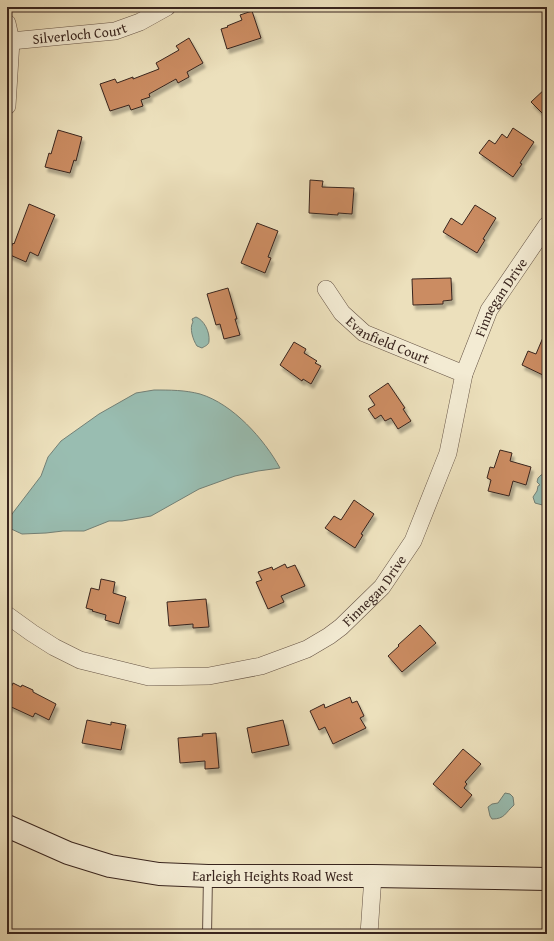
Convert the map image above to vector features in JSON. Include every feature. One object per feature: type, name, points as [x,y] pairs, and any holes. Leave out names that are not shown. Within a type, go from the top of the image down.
[{"type":"street","name":"Silverloch Court","points":[[11,41],[115,31],[140,22],[167,7]]},
{"type":"street","points":[[7,23],[11,41],[7,106]]},
{"type":"street","name":"Finnegan Drive","points":[[7,615],[54,647],[80,660],[149,677],[209,676],[260,666],[307,650],[329,636],[341,627],[382,587],[413,542],[448,453],[464,374],[489,310],[547,225]]},
{"type":"street","name":"Evanfield Court","points":[[326,289],[342,313],[364,333],[464,374]]},
{"type":"street","name":"Earleigh Heights Road West","points":[[7,826],[68,852],[110,866],[159,874],[208,876],[373,876],[547,879]]},
{"type":"street","points":[[369,934],[373,876]]},
{"type":"lane","points":[[207,934],[208,876]]},
{"type":"water","points":[[196,317],[202,321],[209,334],[208,344],[202,348],[197,346],[192,334],[192,319]]},
{"type":"water","points":[[154,390],[177,390],[200,394],[224,406],[236,414],[256,434],[280,468],[235,476],[199,489],[151,516],[122,521],[109,521],[84,531],[22,534],[7,527],[7,523],[12,514],[41,476],[48,457],[61,441],[99,414],[136,393]]},
{"type":"water","points":[[547,473],[546,506],[535,503],[533,497],[538,486],[540,485],[537,482],[538,478]]},
{"type":"water","points":[[505,793],[510,794],[513,797],[514,805],[502,817],[492,819],[488,807],[492,804],[498,803]]},
{"type":"building","points":[[252,11],[261,38],[227,49],[221,29],[242,20],[240,15]]},
{"type":"building","points":[[189,38],[203,63],[187,72],[189,77],[178,83],[176,79],[149,94],[150,97],[141,100],[143,106],[131,110],[129,105],[110,111],[100,84],[115,79],[117,83],[133,77],[133,79],[159,69],[156,63],[179,50],[176,46]]},
{"type":"building","points":[[547,87],[547,118],[531,102]]},
{"type":"building","points":[[513,128],[534,142],[520,163],[522,164],[513,177],[479,153],[489,140],[495,144],[502,134],[507,138]]},
{"type":"building","points":[[58,130],[82,137],[76,161],[74,160],[70,173],[45,167],[49,153],[51,154]]},
{"type":"building","points":[[310,180],[323,181],[322,187],[354,188],[352,214],[338,213],[338,215],[309,213]]},
{"type":"building","points":[[29,204],[55,215],[38,256],[30,252],[26,262],[8,254],[13,243],[14,244]]},
{"type":"building","points":[[475,205],[496,218],[483,239],[485,240],[477,253],[443,232],[451,218],[462,225]]},
{"type":"building","points":[[257,223],[278,231],[268,257],[271,258],[265,273],[241,263]]},
{"type":"building","points":[[451,278],[452,300],[443,301],[443,304],[413,305],[412,279]]},
{"type":"building","points":[[228,288],[240,335],[224,339],[220,324],[216,325],[207,294]]},
{"type":"building","points":[[547,328],[547,377],[522,365],[528,351],[536,354]]},
{"type":"building","points":[[294,342],[306,349],[304,353],[317,361],[315,363],[321,366],[311,384],[303,379],[302,381],[280,365]]},
{"type":"building","points":[[388,383],[405,408],[403,409],[411,421],[398,429],[391,418],[385,421],[381,415],[375,419],[368,409],[375,405],[369,396]]},
{"type":"building","points":[[500,450],[512,453],[510,461],[531,467],[526,485],[513,481],[509,496],[488,491],[491,480],[487,478],[490,467],[494,468]]},
{"type":"building","points":[[354,500],[374,514],[361,534],[363,535],[355,548],[325,528],[334,516],[341,520]]},
{"type":"building","points":[[285,564],[287,568],[295,565],[305,586],[281,596],[284,602],[268,609],[256,582],[262,580],[258,572],[272,567],[273,570]]},
{"type":"building","points":[[101,579],[115,582],[113,593],[126,597],[119,624],[105,620],[106,615],[86,608],[91,588],[99,590]]},
{"type":"building","points":[[206,599],[209,627],[193,628],[193,624],[169,626],[167,602]]},
{"type":"building","points":[[420,625],[436,643],[402,672],[388,656]]},
{"type":"building","points":[[13,683],[33,690],[33,692],[56,704],[49,720],[35,713],[33,717],[7,705],[7,697]]},
{"type":"building","points":[[350,697],[352,703],[357,701],[364,716],[360,718],[366,728],[333,744],[325,727],[319,730],[310,711],[324,704],[325,708]]},
{"type":"building","points":[[87,720],[111,725],[111,722],[126,725],[121,750],[82,743]]},
{"type":"building","points":[[283,720],[289,745],[252,753],[247,728]]},
{"type":"building","points":[[216,733],[219,768],[205,769],[205,761],[180,763],[178,738],[203,736],[202,734]]},
{"type":"building","points":[[463,749],[481,764],[465,782],[467,784],[464,788],[472,795],[461,808],[433,784]]}]
